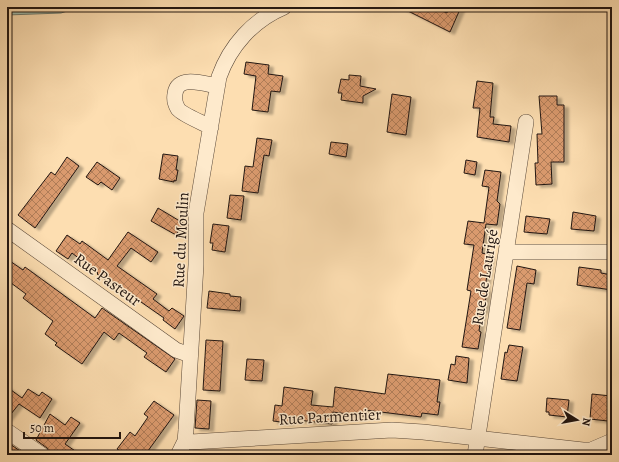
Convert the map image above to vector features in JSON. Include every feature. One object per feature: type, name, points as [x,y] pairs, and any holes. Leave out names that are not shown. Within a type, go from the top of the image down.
[{"type":"street","name":"Rue du Moulin","points":[[178,455],[185,441],[196,272],[196,213],[218,86],[225,60],[235,45],[252,26],[272,12],[284,7]]},
{"type":"street","points":[[211,127],[178,109],[174,100],[175,90],[182,83],[192,81],[218,86]]},
{"type":"street","name":"Rue de Laurigé","points":[[477,438],[526,122]]},
{"type":"street","name":"Rue Pasteur","points":[[7,229],[176,350],[190,355]]},
{"type":"street","points":[[506,252],[612,252]]},
{"type":"street","name":"Rue Parmentier","points":[[185,441],[191,442],[392,430],[477,438],[574,452],[591,450],[612,441]]},
{"type":"street","points":[[7,431],[42,455]]},
{"type":"street","points":[[475,455],[477,438]]},
{"type":"water","points":[[7,7],[80,7],[61,13],[7,15]]},
{"type":"building","points":[[400,7],[434,7],[447,13],[449,7],[461,7],[450,32]]},
{"type":"building","points":[[246,62],[269,65],[268,74],[283,76],[280,92],[271,91],[268,112],[252,110],[256,76],[244,74]]},
{"type":"building","points":[[349,75],[361,76],[360,86],[376,89],[363,96],[363,103],[341,100],[342,93],[338,93],[341,79],[349,80]]},
{"type":"building","points":[[477,81],[493,83],[490,117],[494,117],[493,124],[511,126],[509,142],[477,137],[480,108],[473,108]]},
{"type":"building","points":[[392,94],[411,97],[406,135],[387,132]]},
{"type":"building","points":[[539,96],[557,96],[557,105],[564,105],[564,162],[551,162],[552,184],[536,185],[535,163],[538,163],[537,134],[542,134]]},
{"type":"building","points":[[257,138],[272,140],[269,156],[264,155],[258,193],[242,191],[245,166],[253,167]]},
{"type":"building","points":[[331,142],[348,144],[346,157],[329,154]]},
{"type":"building","points":[[163,154],[178,156],[176,170],[178,170],[176,181],[174,180],[174,182],[159,179]]},
{"type":"building","points":[[67,157],[79,166],[35,228],[18,215],[51,172],[55,175]]},
{"type":"building","points":[[466,160],[477,162],[475,175],[464,173]]},
{"type":"building","points":[[97,162],[120,178],[112,190],[101,182],[98,185],[86,177]]},
{"type":"building","points":[[485,170],[501,172],[497,201],[500,204],[497,225],[486,224],[482,253],[490,255],[485,288],[487,289],[484,311],[482,310],[479,331],[481,332],[478,349],[462,347],[471,291],[467,290],[474,245],[464,244],[468,221],[484,223],[489,187],[482,186]]},
{"type":"building","points":[[230,195],[244,196],[241,220],[227,218]]},
{"type":"building","points":[[158,208],[183,223],[176,235],[151,221]]},
{"type":"building","points":[[573,212],[596,216],[594,231],[571,229]]},
{"type":"building","points":[[526,216],[550,219],[547,234],[524,232]]},
{"type":"building","points":[[213,224],[229,226],[225,252],[212,250],[213,243],[210,243]]},
{"type":"building","points":[[128,232],[158,252],[151,262],[131,248],[117,266],[157,294],[153,299],[169,311],[172,308],[184,316],[175,329],[163,320],[164,318],[118,286],[116,287],[97,274],[98,273],[72,253],[68,259],[56,251],[67,235],[80,244],[82,241],[108,260]]},
{"type":"building","points":[[7,259],[23,270],[25,267],[95,318],[102,308],[175,359],[166,372],[144,357],[147,353],[119,333],[114,340],[104,332],[82,364],[55,345],[57,343],[45,334],[53,321],[23,298],[26,294],[7,280]]},
{"type":"building","points":[[517,266],[536,270],[534,284],[527,283],[520,330],[507,328]]},
{"type":"building","points":[[579,267],[601,270],[601,273],[612,275],[612,290],[577,285]]},
{"type":"building","points":[[209,291],[241,297],[240,311],[207,308]]},
{"type":"building","points":[[206,340],[223,341],[220,391],[203,390]]},
{"type":"building","points":[[509,345],[523,347],[517,381],[501,379],[505,352],[507,353]]},
{"type":"building","points":[[456,356],[469,358],[467,383],[448,380],[451,364],[455,365]]},
{"type":"building","points":[[247,359],[264,360],[262,381],[245,380]]},
{"type":"building","points":[[388,374],[440,380],[437,402],[440,402],[438,415],[422,413],[421,417],[365,410],[364,416],[333,412],[332,424],[290,419],[289,423],[273,421],[275,405],[282,406],[284,387],[313,391],[311,405],[333,407],[335,387],[385,394]]},
{"type":"building","points":[[7,387],[22,398],[28,389],[39,396],[42,392],[52,399],[40,418],[19,404],[7,419]]},
{"type":"building","points":[[592,394],[611,396],[608,421],[590,419]]},
{"type":"building","points":[[547,398],[569,400],[567,417],[549,415],[549,412],[546,412]]},
{"type":"building","points":[[197,400],[211,401],[209,429],[195,428]]},
{"type":"building","points":[[154,401],[174,415],[145,455],[126,455],[117,449],[130,432],[135,436],[148,417],[144,414]]},
{"type":"building","points":[[50,414],[65,425],[71,417],[80,423],[65,444],[81,455],[51,455],[47,448],[36,440]]},
{"type":"building","points":[[7,442],[26,455],[7,455]]}]
